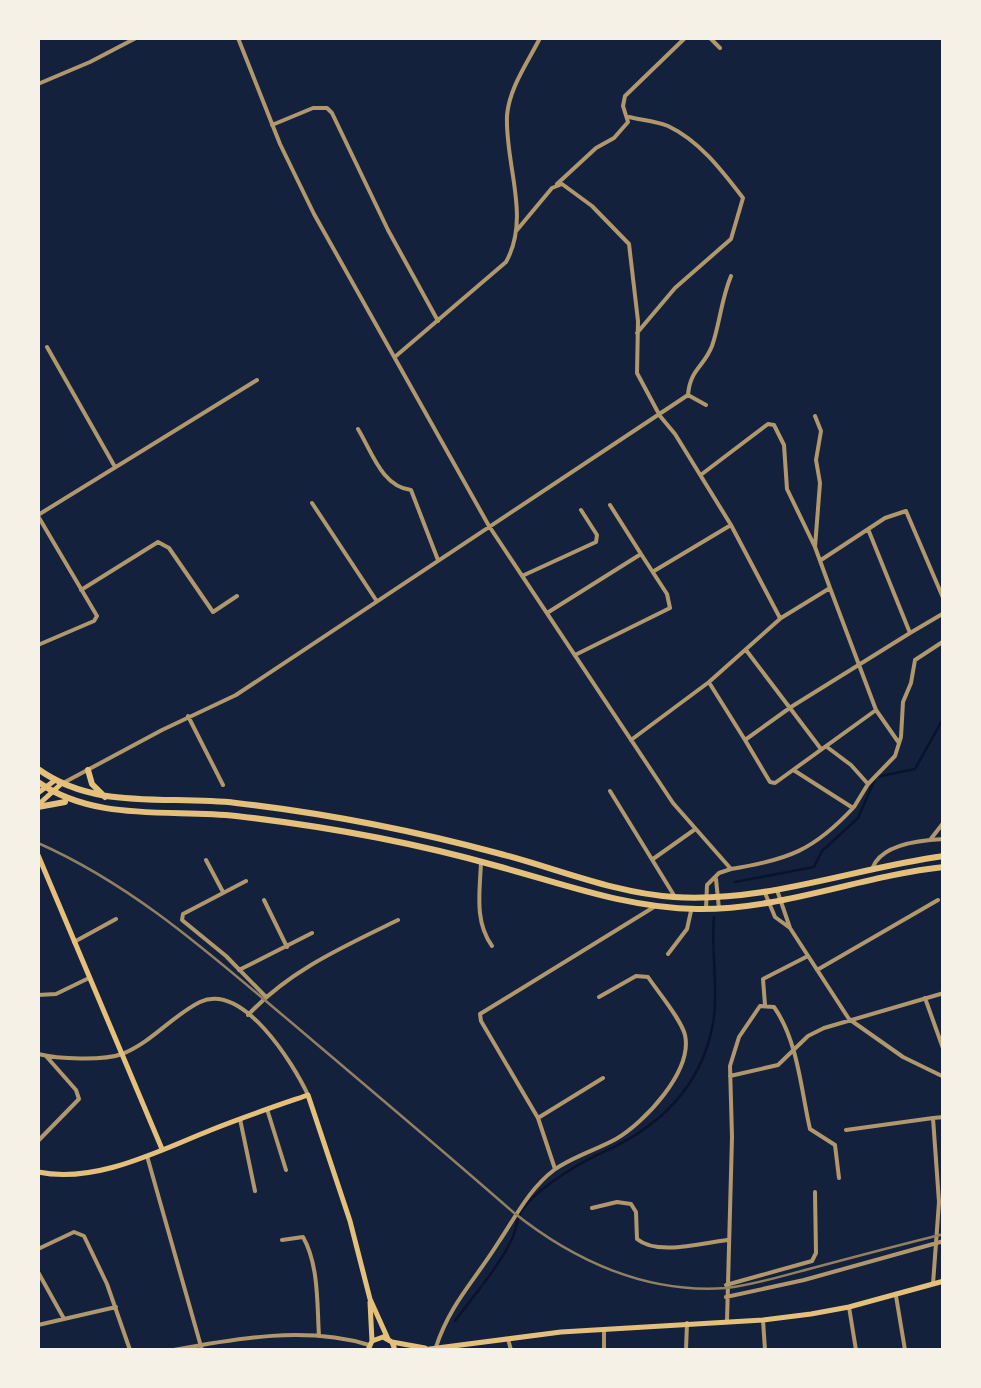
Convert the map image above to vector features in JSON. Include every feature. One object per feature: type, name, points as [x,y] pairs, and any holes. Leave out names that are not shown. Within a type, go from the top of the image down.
[{"type":"highway","points":[[38,769],[57,782],[106,797],[197,800],[312,812],[442,838],[604,885],[675,897],[765,892],[944,856]]},
{"type":"highway","points":[[88,770],[92,784],[106,797]]},
{"type":"highway","points":[[43,788],[71,802],[100,808],[234,816],[312,826],[482,862],[602,898],[654,907],[719,909],[767,904],[944,867]]},
{"type":"highway","points":[[38,806],[71,802]]},
{"type":"main road","points":[[38,806],[43,788],[57,782]]},
{"type":"main road","points":[[38,855],[162,1149]]},
{"type":"main road","points":[[38,1172],[77,1175],[147,1156],[240,1118],[308,1096],[350,1221],[370,1299],[395,1350]]},
{"type":"main road","points":[[370,1299],[370,1345],[390,1341],[429,1349],[604,1329],[763,1320],[849,1308],[944,1282]]},
{"type":"street","points":[[38,84],[136,38]]},
{"type":"street","points":[[238,38],[272,126],[337,258],[490,526],[673,804],[731,869]]},
{"type":"street","points":[[396,356],[506,262],[514,249],[517,230],[509,104],[540,38]]},
{"type":"street","points":[[629,117],[625,96],[686,38]]},
{"type":"street","points":[[710,38],[720,48]]},
{"type":"street","points":[[272,126],[313,108],[327,108],[332,113],[438,322]]},
{"type":"street","points":[[517,230],[557,184],[596,148],[614,138],[629,117]]},
{"type":"street","points":[[629,117],[667,126],[679,134],[714,160],[743,198],[731,239],[675,288],[637,333]]},
{"type":"street","points":[[557,184],[569,187],[629,244],[637,373],[660,416],[731,525],[781,618]]},
{"type":"street","points":[[57,782],[72,779],[188,716],[236,695],[688,395],[689,380],[712,344],[730,276]]},
{"type":"street","points":[[47,347],[115,468]]},
{"type":"street","points":[[38,645],[96,618],[38,516],[256,380]]},
{"type":"street","points":[[688,395],[706,405]]},
{"type":"street","points":[[814,547],[820,483],[816,460],[821,431],[815,416]]},
{"type":"street","points":[[701,475],[772,424],[784,445],[787,489],[820,561],[876,710],[900,744]]},
{"type":"street","points":[[358,429],[388,481],[410,490],[438,560]]},
{"type":"street","points":[[312,503],[376,600]]},
{"type":"street","points":[[575,656],[670,608],[654,571],[610,506]]},
{"type":"street","points":[[522,576],[596,542],[581,510]]},
{"type":"street","points":[[820,561],[894,513],[906,512],[944,600]]},
{"type":"street","points":[[654,571],[731,525]]},
{"type":"street","points":[[868,529],[910,633]]},
{"type":"street","points":[[81,590],[158,542],[169,548],[212,612],[237,596]]},
{"type":"street","points":[[547,613],[641,554]]},
{"type":"street","points":[[631,740],[709,682],[781,618],[830,588]]},
{"type":"street","points":[[745,740],[791,707],[944,614]]},
{"type":"street","points":[[706,909],[707,885],[716,877],[731,869],[802,852],[825,837],[854,808],[868,784],[888,766],[900,744],[902,702],[912,683],[915,660],[944,640]]},
{"type":"street","points":[[746,650],[823,747],[851,765],[868,784]]},
{"type":"street","points":[[709,682],[770,782],[779,781],[876,710]]},
{"type":"street","points":[[188,716],[223,785]]},
{"type":"street","points":[[794,770],[854,808]]},
{"type":"street","points":[[610,791],[675,897]]},
{"type":"street","points":[[930,840],[944,822]]},
{"type":"street","points":[[653,859],[695,829]]},
{"type":"street","points":[[872,868],[880,855],[910,844],[944,839]]},
{"type":"street","points":[[206,860],[223,892]]},
{"type":"street","points":[[482,862],[478,911],[483,934],[492,946]]},
{"type":"street","points":[[716,877],[719,909]]},
{"type":"street","points":[[246,881],[184,914],[182,920],[266,997]]},
{"type":"street","points":[[777,890],[790,928],[849,1019],[902,1057],[944,1076]]},
{"type":"street","points":[[765,892],[775,917],[790,928]]},
{"type":"street","points":[[264,900],[287,947]]},
{"type":"street","points":[[817,970],[938,900]]},
{"type":"street","points":[[555,1169],[538,1118],[480,1014],[654,907]]},
{"type":"street","points":[[668,954],[687,929],[691,909]]},
{"type":"street","points":[[74,942],[116,919]]},
{"type":"street","points":[[248,1015],[309,964],[398,920]]},
{"type":"street","points":[[239,970],[312,933]]},
{"type":"street","points":[[765,1005],[763,978],[808,956]]},
{"type":"street","points":[[429,1349],[456,1300],[509,1222],[555,1169],[611,1142],[639,1123],[667,1090],[684,1054],[684,1031],[645,975],[636,976],[599,998]]},
{"type":"street","points":[[38,995],[56,994],[89,978]]},
{"type":"street","points":[[730,1076],[778,1065],[808,1036],[849,1019],[944,993]]},
{"type":"street","points":[[925,998],[944,1051]]},
{"type":"street","points":[[38,1054],[65,1058],[122,1054],[204,1000],[226,1000],[248,1015],[281,1049],[308,1096]]},
{"type":"street","points":[[727,1321],[730,1076],[739,1037],[756,1008],[765,1005],[778,1012],[793,1052],[810,1130],[835,1144],[839,1178]]},
{"type":"street","points":[[38,1140],[79,1100],[76,1090],[46,1056]]},
{"type":"street","points":[[538,1118],[603,1078]]},
{"type":"street","points":[[268,1109],[286,1170]]},
{"type":"street","points":[[846,1130],[944,1117]]},
{"type":"street","points":[[240,1118],[255,1190]]},
{"type":"street","points":[[933,1284],[941,1228],[934,1118]]},
{"type":"street","points":[[147,1156],[202,1348]]},
{"type":"street","points":[[726,1285],[812,1261],[816,1253],[816,1192]]},
{"type":"street","points":[[592,1208],[617,1202],[632,1204],[637,1239],[644,1245],[727,1240]]},
{"type":"street","points":[[38,1249],[74,1232],[82,1234],[116,1307],[130,1350]]},
{"type":"street","points":[[282,1240],[303,1238],[307,1242],[316,1287],[319,1336]]},
{"type":"street","points":[[726,1297],[940,1242]]},
{"type":"street","points":[[38,1272],[63,1318]]},
{"type":"street","points":[[896,1295],[905,1350]]},
{"type":"street","points":[[38,1325],[116,1307]]},
{"type":"street","points":[[849,1308],[856,1350]]},
{"type":"street","points":[[763,1320],[764,1350]]},
{"type":"street","points":[[686,1350],[687,1323]]},
{"type":"street","points":[[604,1329],[604,1350]]},
{"type":"street","points":[[174,1350],[288,1335],[354,1340],[370,1345]]},
{"type":"street","points":[[508,1339],[511,1350]]},
{"type":"street","points":[[353,1350],[354,1340]]},
{"type":"waterway","points":[[735,882],[814,867],[822,851],[858,818],[876,777],[915,769],[944,717]]},
{"type":"waterway","points":[[455,1321],[500,1260],[529,1201],[562,1175],[649,1126],[692,1079],[702,1060],[714,1017],[714,917]]},
{"type":"railway","points":[[38,843],[107,880],[171,924],[513,1212],[561,1245],[613,1271],[668,1286],[726,1288],[944,1234]]}]
